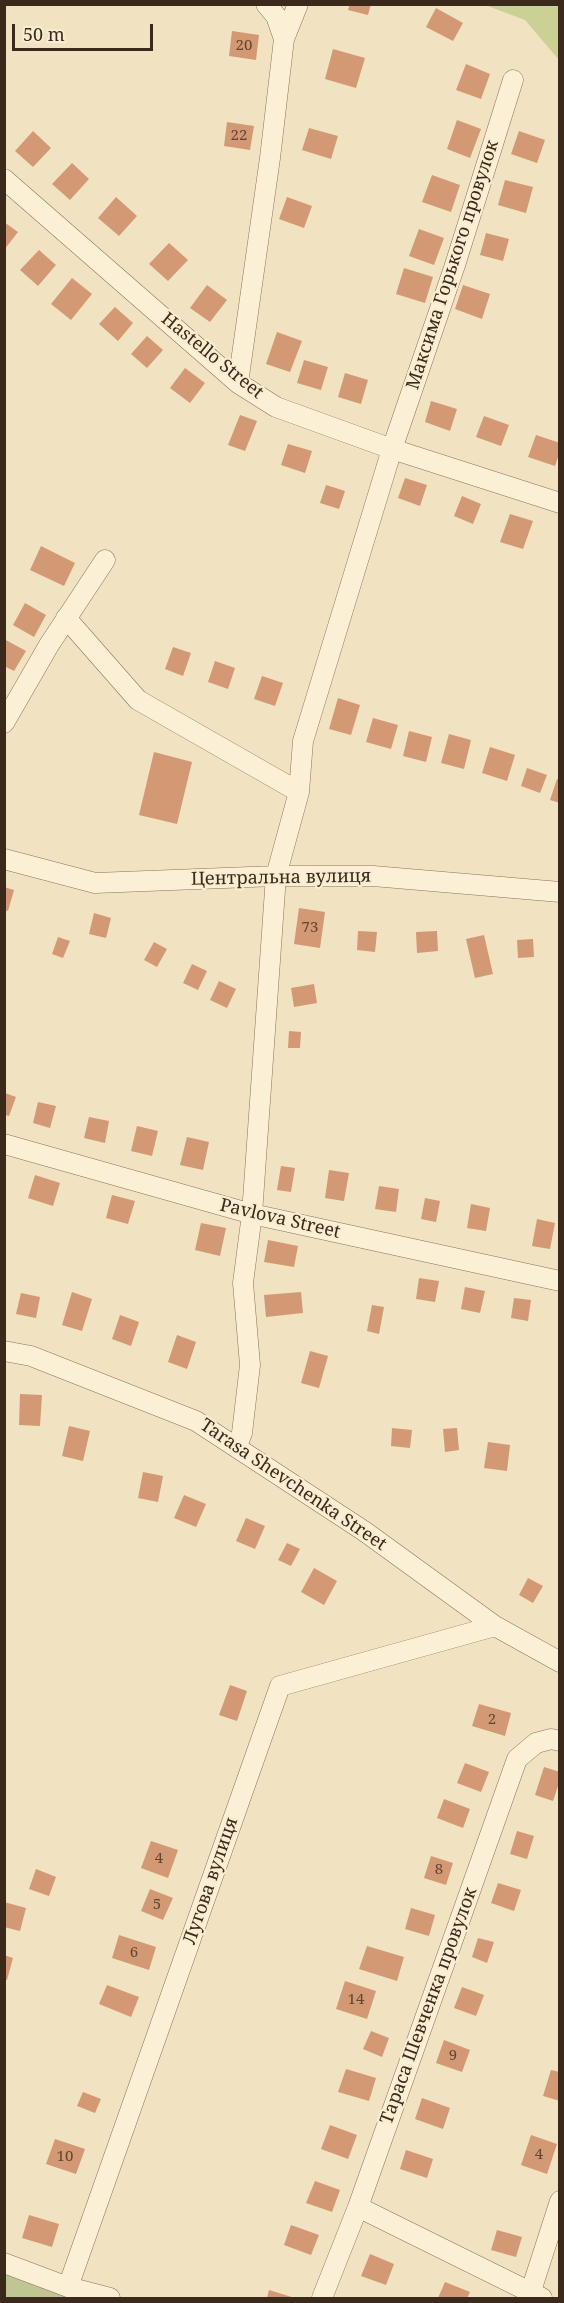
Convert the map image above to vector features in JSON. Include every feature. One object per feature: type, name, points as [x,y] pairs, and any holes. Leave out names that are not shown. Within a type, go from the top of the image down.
[{"type":"street","points":[[266,4],[276,16],[284,39]]},
{"type":"street","points":[[238,383],[284,39],[298,4]]},
{"type":"street","name":"Максима Горького провулок","points":[[237,1446],[242,1433],[250,1365],[243,1282],[252,1214],[276,876],[299,792],[303,741],[392,449],[455,266],[513,80]]},
{"type":"street","name":"Hastello Street","points":[[4,179],[238,383],[276,407],[392,449],[560,503]]},
{"type":"street","points":[[4,723],[66,618],[105,560]]},
{"type":"street","points":[[66,618],[138,700],[299,792]]},
{"type":"street","name":"Центральна вулиця","points":[[4,859],[95,883],[276,876],[373,876],[560,892]]},
{"type":"street","name":"Pavlova Street","points":[[4,1144],[252,1214],[560,1281]]},
{"type":"street","name":"Tarasa Shevchenka Street","points":[[4,1352],[31,1356],[196,1420],[364,1531],[495,1626],[560,1662]]},
{"type":"street","name":"Лугова вулиця","points":[[68,2287],[280,1686],[495,1626]]},
{"type":"street","name":"Тараса Шевченка провулок","points":[[322,2298],[358,2206],[517,1759],[536,1743],[551,1739],[560,1741]]},
{"type":"street","points":[[358,2206],[536,2296],[560,2200]]},
{"type":"street","points":[[4,2263],[68,2287],[110,2298]]},
{"type":"green space","points":[[485,5],[559,5],[559,60],[525,20]]},
{"type":"green space","points":[[5,2273],[78,2298],[5,2298]]},
{"type":"building","points":[[350,4],[371,4],[368,15],[348,10]]},
{"type":"building","points":[[436,8],[463,23],[453,41],[426,27]]},
{"type":"building","points":[[232,31],[259,35],[256,60],[229,56]]},
{"type":"building","points":[[333,49],[365,58],[356,88],[325,79]]},
{"type":"building","points":[[466,64],[490,74],[481,99],[456,90]]},
{"type":"building","points":[[457,120],[481,129],[470,158],[447,149]]},
{"type":"building","points":[[227,122],[254,126],[250,150],[224,146]]},
{"type":"building","points":[[309,128],[338,136],[331,159],[302,150]]},
{"type":"building","points":[[33,131],[51,148],[33,167],[15,151]]},
{"type":"building","points":[[519,131],[545,140],[537,163],[511,154]]},
{"type":"building","points":[[72,163],[89,179],[70,200],[52,184]]},
{"type":"building","points":[[432,175],[460,185],[451,212],[422,202]]},
{"type":"building","points":[[505,180],[533,187],[526,213],[498,205]]},
{"type":"building","points":[[116,197],[137,216],[119,236],[98,218]]},
{"type":"building","points":[[287,197],[312,206],[304,228],[279,219]]},
{"type":"building","points":[[4,222],[18,232],[4,250]]},
{"type":"building","points":[[419,229],[444,238],[434,265],[409,256]]},
{"type":"building","points":[[486,233],[509,239],[503,261],[480,255]]},
{"type":"building","points":[[169,243],[188,260],[168,281],[149,264]]},
{"type":"building","points":[[39,250],[56,265],[38,286],[20,270]]},
{"type":"building","points":[[404,268],[433,277],[425,303],[396,294]]},
{"type":"building","points":[[72,278],[92,294],[71,320],[51,304]]},
{"type":"building","points":[[207,285],[227,300],[210,322],[190,308]]},
{"type":"building","points":[[463,285],[490,294],[482,319],[455,309]]},
{"type":"building","points":[[115,307],[133,323],[118,341],[99,324]]},
{"type":"building","points":[[277,332],[302,341],[290,372],[266,364]]},
{"type":"building","points":[[147,336],[163,350],[147,368],[131,354]]},
{"type":"building","points":[[304,360],[328,367],[321,390],[297,383]]},
{"type":"building","points":[[185,368],[205,383],[190,403],[170,388]]},
{"type":"building","points":[[345,373],[368,380],[361,404],[338,397]]},
{"type":"building","points":[[431,401],[457,409],[450,431],[425,422]]},
{"type":"building","points":[[240,415],[257,421],[245,451],[228,445]]},
{"type":"building","points":[[484,416],[509,425],[501,446],[476,437]]},
{"type":"building","points":[[536,435],[560,443],[555,466],[528,457]]},
{"type":"building","points":[[288,444],[312,451],[305,473],[281,465]]},
{"type":"building","points":[[405,478],[427,485],[420,506],[398,498]]},
{"type":"building","points":[[326,485],[345,491],[339,509],[320,503]]},
{"type":"building","points":[[462,496],[481,504],[473,524],[454,516]]},
{"type":"building","points":[[510,514],[533,521],[523,549],[500,542]]},
{"type":"building","points":[[41,546],[75,563],[64,586],[30,570]]},
{"type":"building","points":[[25,603],[46,615],[34,637],[13,625]]},
{"type":"building","points":[[4,639],[26,651],[14,671],[4,666]]},
{"type":"building","points":[[173,647],[191,653],[183,676],[165,669]]},
{"type":"building","points":[[215,661],[235,668],[228,689],[208,682]]},
{"type":"building","points":[[262,676],[283,683],[275,706],[254,699]]},
{"type":"building","points":[[338,698],[360,705],[351,735],[329,729]]},
{"type":"building","points":[[373,718],[398,725],[391,749],[366,742]]},
{"type":"building","points":[[409,731],[432,737],[426,762],[403,756]]},
{"type":"building","points":[[449,734],[471,740],[464,769],[441,763]]},
{"type":"building","points":[[490,747],[515,755],[507,781],[482,773]]},
{"type":"building","points":[[154,752],[192,762],[177,824],[139,815]]},
{"type":"building","points":[[527,768],[547,775],[540,793],[521,786]]},
{"type":"building","points":[[557,779],[560,779],[560,803],[550,800]]},
{"type":"building","points":[[4,887],[14,890],[8,911],[4,910]]},
{"type":"building","points":[[299,908],[325,912],[320,948],[294,944]]},
{"type":"building","points":[[94,913],[111,918],[106,938],[89,934]]},
{"type":"building","points":[[358,931],[377,932],[375,952],[357,950]]},
{"type":"building","points":[[437,931],[438,951],[417,953],[416,932]]},
{"type":"building","points":[[484,935],[493,974],[475,978],[466,939]]},
{"type":"building","points":[[58,937],[70,941],[63,958],[52,954]]},
{"type":"building","points":[[533,939],[534,957],[518,958],[517,940]]},
{"type":"building","points":[[154,942],[167,949],[157,967],[144,960]]},
{"type":"building","points":[[192,964],[207,971],[198,990],[183,983]]},
{"type":"building","points":[[219,981],[236,989],[227,1008],[210,1000]]},
{"type":"building","points":[[314,984],[317,1003],[294,1007],[291,988]]},
{"type":"building","points":[[289,1031],[301,1032],[300,1048],[288,1048]]},
{"type":"building","points":[[5,1093],[16,1097],[9,1116],[5,1115]]},
{"type":"building","points":[[38,1102],[56,1106],[50,1128],[33,1123]]},
{"type":"building","points":[[89,1117],[109,1121],[105,1143],[84,1138]]},
{"type":"building","points":[[137,1126],[158,1131],[152,1156],[131,1151]]},
{"type":"building","points":[[187,1137],[209,1142],[203,1170],[180,1165]]},
{"type":"building","points":[[281,1166],[295,1168],[291,1192],[277,1190]]},
{"type":"building","points":[[329,1170],[349,1173],[344,1201],[325,1198]]},
{"type":"building","points":[[35,1175],[60,1183],[53,1206],[28,1198]]},
{"type":"building","points":[[379,1186],[399,1189],[396,1212],[375,1209]]},
{"type":"building","points":[[112,1195],[135,1201],[128,1224],[106,1218]]},
{"type":"building","points":[[425,1198],[440,1201],[436,1222],[421,1219]]},
{"type":"building","points":[[471,1204],[490,1208],[486,1231],[467,1228]]},
{"type":"building","points":[[537,1219],[555,1223],[550,1249],[532,1246]]},
{"type":"building","points":[[201,1223],[226,1228],[220,1256],[195,1250]]},
{"type":"building","points":[[268,1240],[298,1246],[294,1267],[264,1262]]},
{"type":"building","points":[[419,1278],[439,1281],[435,1302],[416,1299]]},
{"type":"building","points":[[465,1287],[485,1291],[480,1313],[461,1309]]},
{"type":"building","points":[[72,1292],[92,1299],[82,1331],[62,1325]]},
{"type":"building","points":[[301,1292],[303,1313],[266,1317],[264,1295]]},
{"type":"building","points":[[21,1293],[40,1297],[36,1318],[16,1314]]},
{"type":"building","points":[[514,1298],[531,1300],[528,1321],[511,1318]]},
{"type":"building","points":[[372,1305],[384,1307],[379,1334],[367,1331]]},
{"type":"building","points":[[120,1315],[139,1322],[131,1346],[112,1339]]},
{"type":"building","points":[[177,1335],[196,1342],[187,1369],[168,1362]]},
{"type":"building","points":[[310,1351],[328,1356],[319,1388],[301,1383]]},
{"type":"building","points":[[20,1394],[42,1395],[40,1426],[19,1425]]},
{"type":"building","points":[[69,1426],[90,1431],[83,1461],[62,1456]]},
{"type":"building","points":[[392,1428],[412,1430],[410,1448],[391,1446]]},
{"type":"building","points":[[457,1428],[459,1450],[445,1452],[443,1429]]},
{"type":"building","points":[[488,1442],[510,1445],[507,1471],[484,1468]]},
{"type":"building","points":[[143,1472],[163,1476],[158,1502],[138,1498]]},
{"type":"building","points":[[184,1495],[206,1504],[196,1527],[174,1518]]},
{"type":"building","points":[[246,1518],[265,1526],[255,1549],[236,1541]]},
{"type":"building","points":[[287,1543],[300,1549],[291,1566],[278,1560]]},
{"type":"building","points":[[314,1568],[337,1581],[324,1605],[301,1592]]},
{"type":"building","points":[[528,1578],[543,1586],[533,1603],[519,1595]]},
{"type":"building","points":[[230,1685],[247,1691],[237,1721],[219,1715]]},
{"type":"building","points":[[479,1704],[511,1713],[505,1736],[472,1726]]},
{"type":"building","points":[[465,1763],[489,1772],[481,1792],[457,1783]]},
{"type":"building","points":[[544,1767],[560,1772],[560,1780],[553,1801],[535,1795]]},
{"type":"building","points":[[444,1799],[470,1809],[463,1828],[437,1818]]},
{"type":"building","points":[[517,1831],[534,1836],[527,1859],[510,1854]]},
{"type":"building","points":[[151,1841],[178,1850],[168,1878],[141,1868]]},
{"type":"building","points":[[431,1856],[453,1863],[446,1885],[424,1878]]},
{"type":"building","points":[[36,1869],[56,1877],[49,1896],[29,1889]]},
{"type":"building","points":[[498,1883],[521,1890],[514,1911],[491,1903]]},
{"type":"building","points":[[150,1889],[173,1898],[163,1920],[141,1911]]},
{"type":"building","points":[[4,1902],[26,1908],[20,1931],[4,1927]]},
{"type":"building","points":[[411,1908],[435,1915],[429,1936],[405,1929]]},
{"type":"building","points":[[119,1935],[156,1947],[149,1970],[112,1958]]},
{"type":"building","points":[[478,1938],[494,1942],[487,1963],[472,1957]]},
{"type":"building","points":[[367,1946],[404,1957],[397,1981],[359,1969]]},
{"type":"building","points":[[4,1955],[13,1958],[7,1980],[4,1980]]},
{"type":"building","points":[[345,1981],[376,1991],[367,2019],[336,2009]]},
{"type":"building","points":[[107,1985],[139,1997],[131,2017],[99,2004]]},
{"type":"building","points":[[462,1987],[484,1995],[476,2016],[454,2008]]},
{"type":"building","points":[[371,2031],[389,2038],[382,2057],[363,2049]]},
{"type":"building","points":[[444,2040],[470,2050],[462,2072],[436,2063]]},
{"type":"building","points":[[346,2069],[376,2078],[369,2101],[338,2092]]},
{"type":"building","points":[[551,2070],[560,2072],[560,2101],[543,2096]]},
{"type":"building","points":[[83,2092],[101,2099],[95,2113],[77,2106]]},
{"type":"building","points":[[422,2098],[450,2108],[443,2129],[415,2119]]},
{"type":"building","points":[[330,2125],[357,2135],[348,2159],[321,2149]]},
{"type":"building","points":[[531,2135],[557,2144],[547,2174],[521,2165]]},
{"type":"building","points":[[55,2139],[85,2149],[76,2174],[46,2164]]},
{"type":"building","points":[[406,2150],[433,2159],[427,2178],[400,2169]]},
{"type":"building","points":[[315,2181],[340,2190],[332,2212],[306,2203]]},
{"type":"building","points":[[29,2215],[59,2224],[52,2247],[22,2238]]},
{"type":"building","points":[[291,2225],[319,2235],[311,2255],[284,2245]]},
{"type":"building","points":[[497,2230],[522,2237],[516,2257],[491,2250]]},
{"type":"building","points":[[370,2254],[394,2264],[386,2285],[361,2276]]},
{"type":"building","points":[[445,2282],[470,2292],[467,2298],[438,2298]]},
{"type":"building","points":[[269,2290],[295,2298],[267,2298]]}]
